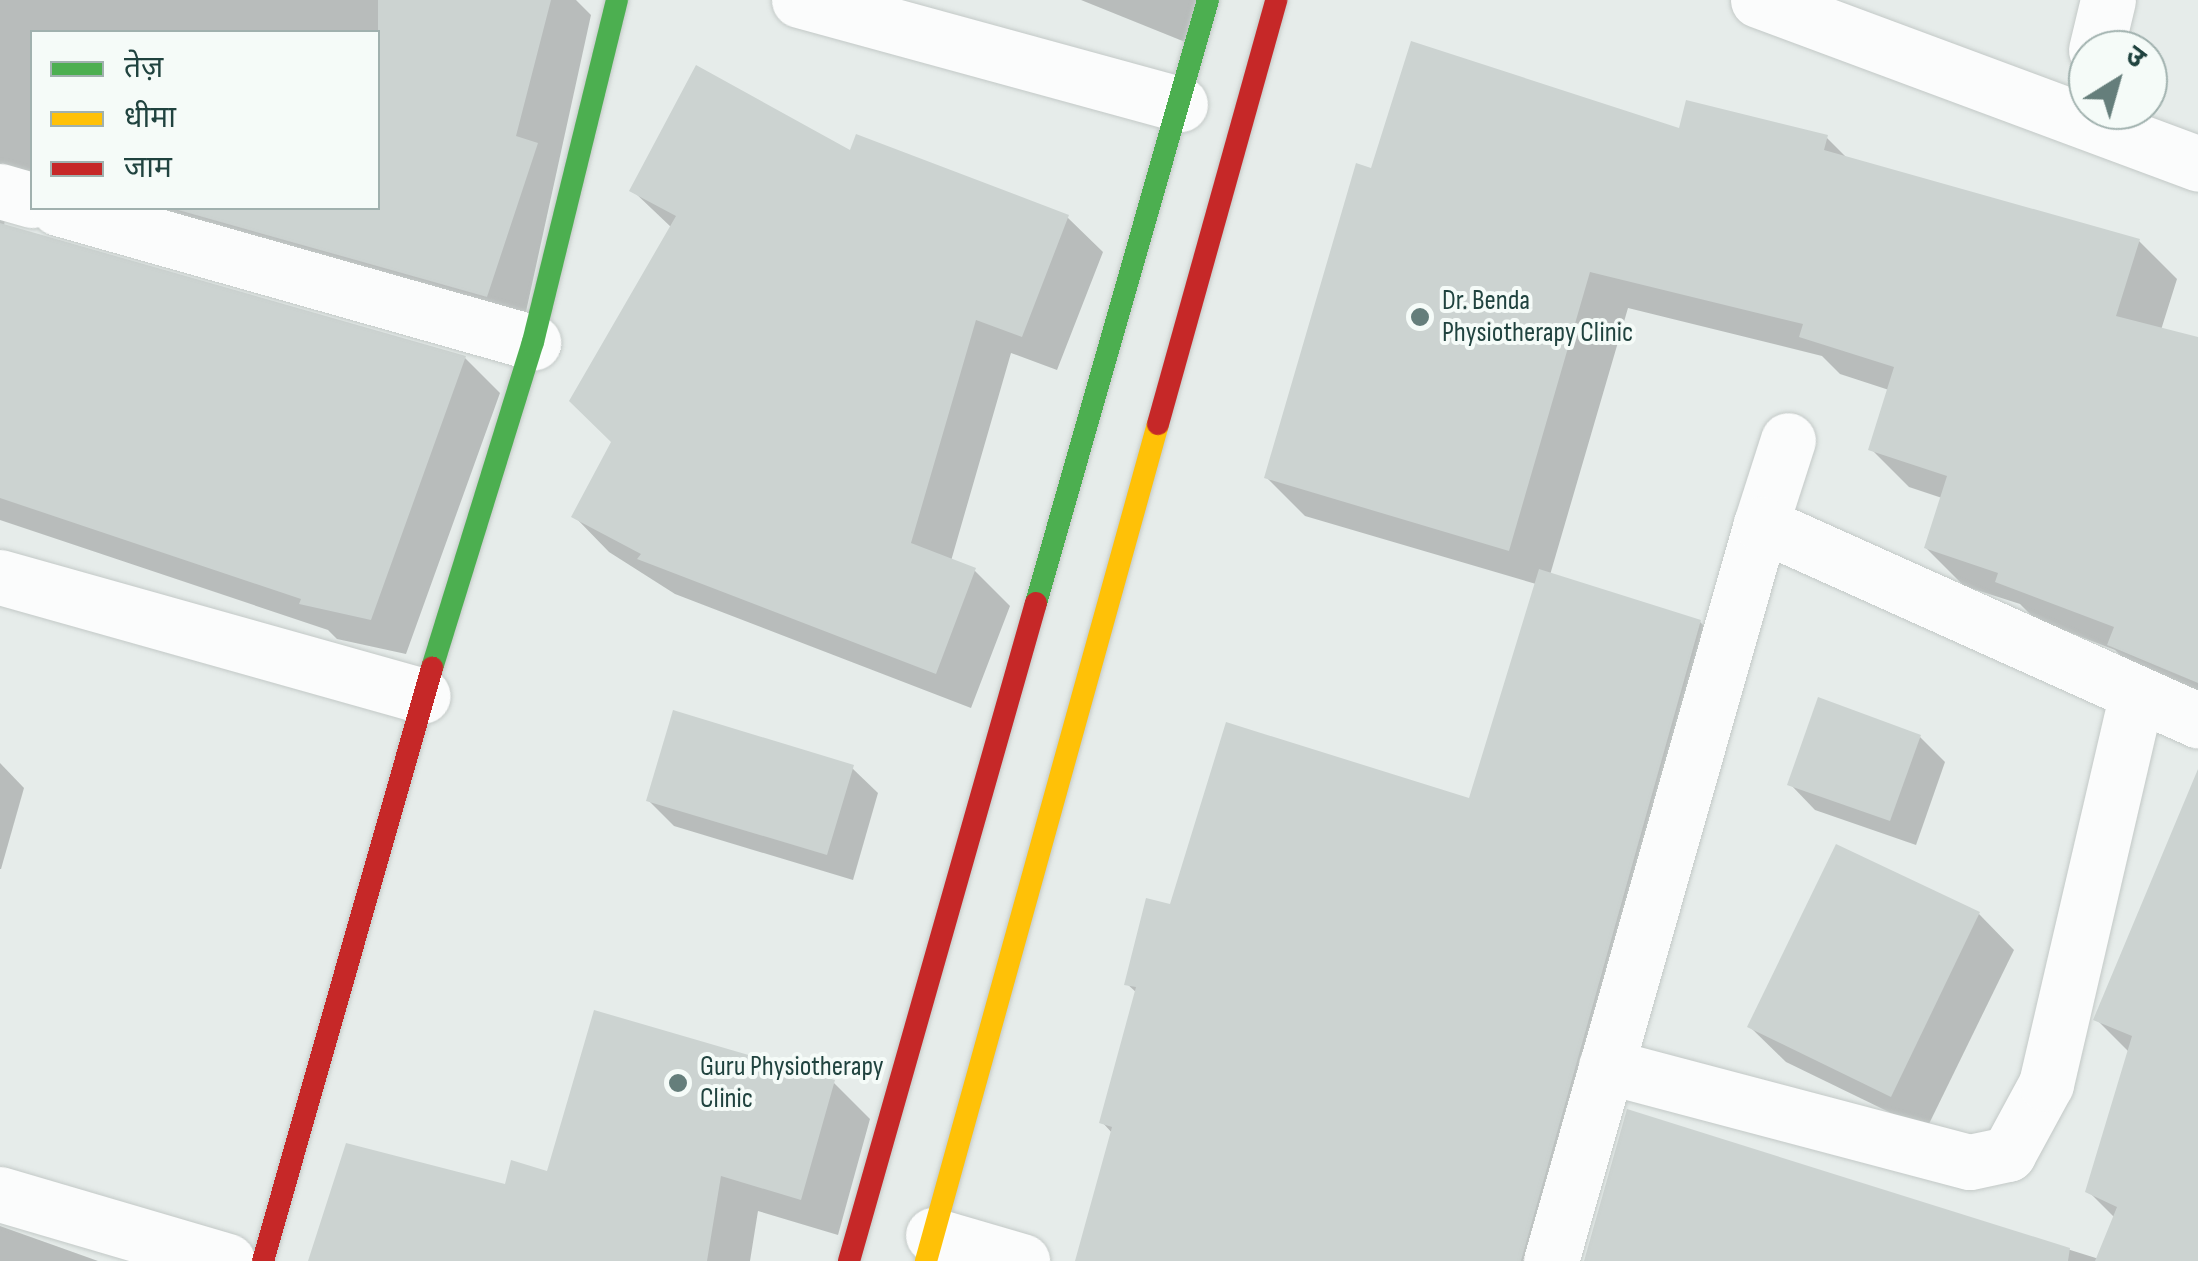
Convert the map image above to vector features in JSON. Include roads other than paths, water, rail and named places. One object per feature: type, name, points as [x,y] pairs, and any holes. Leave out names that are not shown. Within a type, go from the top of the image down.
[{"type":"street","points":[[263,1261],[423,696],[533,342],[617,0]]},
{"type":"street","points":[[799,0],[1180,104]]},
{"type":"street","points":[[849,1261],[1208,0]]},
{"type":"street","points":[[1022,1261],[929,1248],[1276,0]]},
{"type":"street","points":[[1758,0],[2068,95]]},
{"type":"street","points":[[2101,30],[2108,0]]},
{"type":"street","points":[[2137,130],[2198,164]]},
{"type":"street","points":[[0,191],[30,199]]},
{"type":"street","points":[[65,210],[533,342]]},
{"type":"street","points":[[1552,1261],[1788,440]]},
{"type":"street","points":[[1761,524],[2198,720]]},
{"type":"street","points":[[0,577],[423,696]]},
{"type":"street","points":[[1606,1066],[1970,1162],[2008,1154],[2046,1084],[2138,693]]},
{"type":"street","points":[[0,1194],[227,1261]]},
{"type":"place","name":"Dr. Benda Physiotherapy Clinic","points":[[1420,317]]},
{"type":"place","name":"Guru Physiotherapy Clinic","points":[[678,1083]]}]
